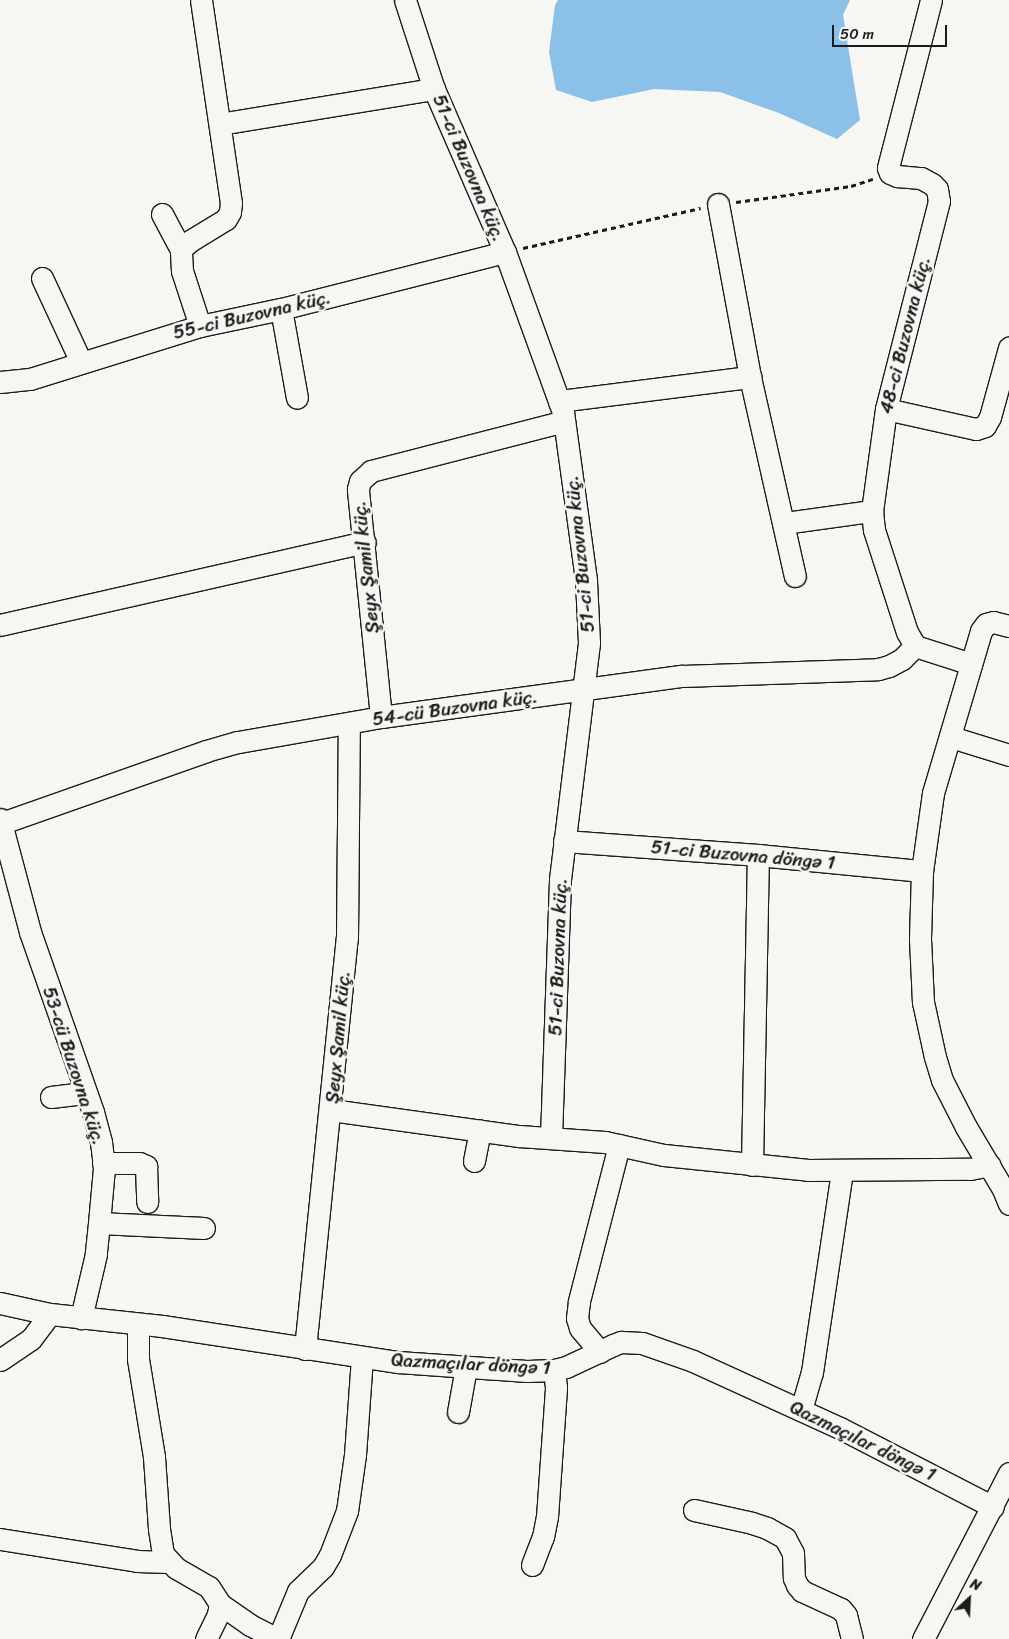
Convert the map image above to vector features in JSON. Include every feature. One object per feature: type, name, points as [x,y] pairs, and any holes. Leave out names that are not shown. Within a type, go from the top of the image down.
[{"type":"street","points":[[182,250],[190,241],[226,219],[230,212],[231,203],[201,0]]},
{"type":"street","name":"51-ci Buzovna küç.","points":[[404,0],[434,89],[505,252],[561,411],[589,609],[589,644],[560,880],[551,1137]]},
{"type":"street","points":[[890,173],[888,160],[931,0]]},
{"type":"street","points":[[220,124],[434,89]]},
{"type":"street","name":"48-ci Buzovna küç.","points":[[890,173],[902,177],[920,178],[932,184],[937,189],[939,200],[886,408],[872,511],[874,530],[907,632],[915,646]]},
{"type":"street","points":[[718,204],[750,376],[785,523],[795,576]]},
{"type":"street","points":[[162,214],[182,250],[182,271],[200,326]]},
{"type":"street","name":"55-ci Buzovna küç.","points":[[0,382],[30,379],[200,326],[281,310],[505,252]]},
{"type":"street","points":[[42,278],[81,362]]},
{"type":"street","points":[[281,310],[297,398]]},
{"type":"street","points":[[886,408],[976,429],[986,426],[1009,348]]},
{"type":"street","points":[[561,411],[750,376]]},
{"type":"street","name":"Şeyx Şamil küç.","points":[[381,717],[358,489],[365,474],[561,411]]},
{"type":"street","points":[[785,523],[872,511]]},
{"type":"street","points":[[0,626],[364,542]]},
{"type":"street","points":[[1009,626],[992,622],[986,624],[981,631],[933,793],[922,871],[920,971],[928,1028],[942,1080],[966,1127],[990,1165],[1009,1204]]},
{"type":"street","points":[[915,646],[971,664]]},
{"type":"street","name":"54-cü Buzovna küç.","points":[[1,821],[206,751],[238,742],[381,717],[690,676],[878,669],[902,659],[915,646]]},
{"type":"street","name":"Şeyx Şamil küç.","points":[[305,1349],[331,1110],[347,938],[349,724]]},
{"type":"street","points":[[950,737],[1009,755]]},
{"type":"street","name":"53-cü Buzovna küç.","points":[[1,821],[30,932],[101,1142],[103,1163],[96,1254],[80,1318]]},
{"type":"street","name":"51-ci Buzovna döngə 1","points":[[564,841],[758,855],[922,871]]},
{"type":"street","points":[[752,1165],[758,855]]},
{"type":"street","points":[[51,1097],[86,1093]]},
{"type":"street","points":[[331,1110],[480,1131],[619,1145],[664,1155],[752,1165],[842,1171],[970,1169],[990,1165]]},
{"type":"street","points":[[474,1161],[480,1131]]},
{"type":"street","points":[[600,1352],[580,1328],[577,1318],[579,1301],[619,1145]]},
{"type":"street","points":[[103,1163],[139,1163],[146,1166],[147,1202]]},
{"type":"street","points":[[801,1410],[812,1372],[842,1171]]},
{"type":"street","points":[[99,1222],[204,1228]]},
{"type":"street","name":"Qazmaçılar döngə 1","points":[[0,1303],[50,1314],[162,1326],[398,1362],[466,1367],[554,1370],[622,1342],[642,1343],[693,1361],[801,1410],[875,1445],[993,1506]]},
{"type":"street","points":[[0,1360],[31,1339],[50,1314]]},
{"type":"street","points":[[138,1324],[138,1359],[154,1457],[160,1542],[168,1562]]},
{"type":"street","points":[[0,1539],[137,1561],[168,1562],[209,1587],[220,1604],[250,1625],[278,1639],[298,1591],[323,1567],[330,1555],[347,1511],[355,1455],[362,1357]]},
{"type":"street","points":[[458,1412],[466,1367]]},
{"type":"street","points":[[532,1565],[543,1537],[547,1517],[556,1387],[554,1370]]},
{"type":"street","points":[[924,1639],[1009,1474]]},
{"type":"street","points":[[694,1510],[752,1523],[767,1528],[784,1538],[793,1554],[794,1578],[797,1585],[802,1591],[841,1609],[846,1615],[852,1639]]},
{"type":"street","points":[[206,1639],[218,1614],[220,1604]]},
{"type":"path","points":[[505,252],[718,204],[851,186],[890,173]]},
{"type":"water","points":[[558,0],[850,0],[843,15],[860,120],[837,139],[779,113],[720,92],[654,89],[592,102],[556,90],[549,52],[555,5]]}]
